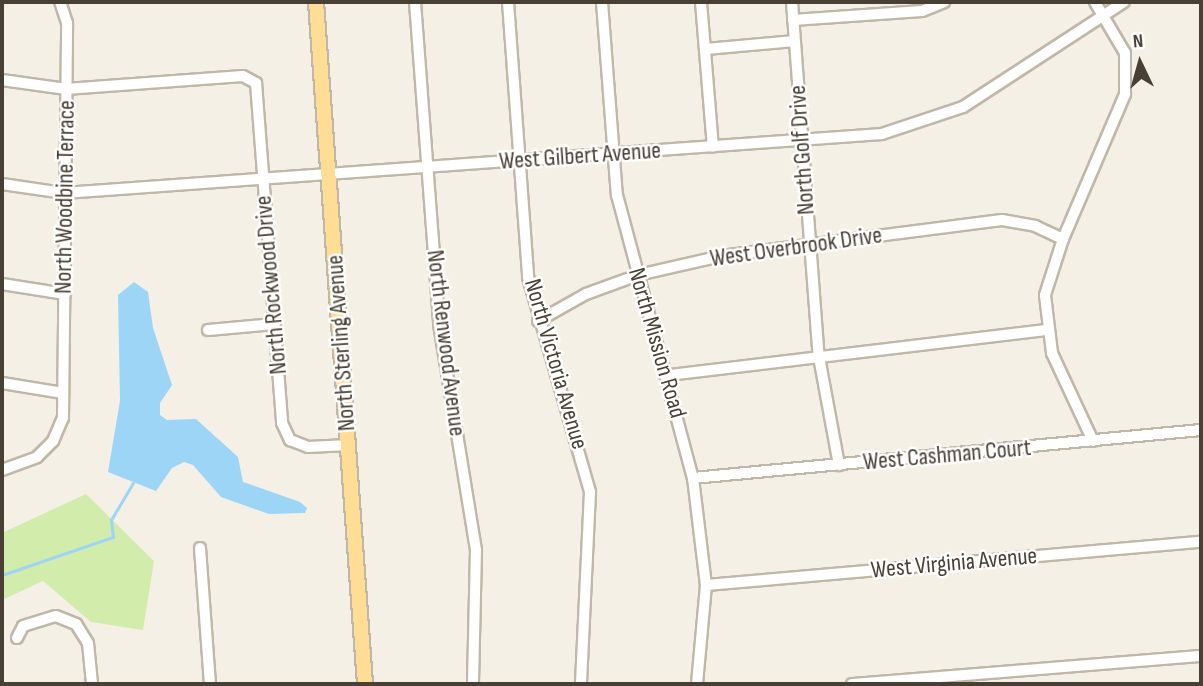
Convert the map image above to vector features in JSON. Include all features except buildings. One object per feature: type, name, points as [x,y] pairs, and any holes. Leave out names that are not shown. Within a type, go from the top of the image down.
[{"type":"main road","name":"North Sterling Avenue","points":[[316,2],[365,684]]},
{"type":"street","name":"North Woodbine Terrace","points":[[2,470],[37,457],[53,441],[63,418],[66,23],[60,2]]},
{"type":"street","name":"North Renwood Avenue","points":[[415,2],[439,324],[476,550],[473,684]]},
{"type":"street","name":"North Victoria Avenue","points":[[508,2],[528,277],[538,321],[580,443],[590,492],[582,684]]},
{"type":"street","name":"North Mission Road","points":[[602,2],[617,195],[669,375],[693,478],[706,584],[696,684]]},
{"type":"street","points":[[701,2],[713,146]]},
{"type":"street","name":"North Golf Drive","points":[[792,2],[818,357],[839,465]]},
{"type":"street","points":[[793,20],[922,11],[944,2]]},
{"type":"street","points":[[1093,441],[1052,353],[1047,330],[1045,295],[1063,239],[1125,94],[1125,53],[1096,2]]},
{"type":"street","name":"West Gilbert Avenue","points":[[2,184],[65,193],[882,134],[963,107],[1124,2]]},
{"type":"street","points":[[706,49],[795,41]]},
{"type":"street","name":"North Rockwood Drive","points":[[66,89],[243,76],[256,83],[282,423],[290,440],[308,447],[348,445]]},
{"type":"street","points":[[2,80],[66,89]]},
{"type":"street","name":"West Overbrook Drive","points":[[538,321],[586,295],[638,275],[710,258],[1002,220],[1035,226],[1063,239]]},
{"type":"street","points":[[2,284],[65,294]]},
{"type":"street","points":[[208,330],[275,324]]},
{"type":"street","points":[[669,375],[1047,330]]},
{"type":"street","points":[[2,383],[63,393]]},
{"type":"street","name":"West Cashman Court","points":[[693,478],[1201,429]]},
{"type":"street","name":"West Virginia Avenue","points":[[706,584],[1201,542]]},
{"type":"street","points":[[200,548],[210,684]]},
{"type":"street","points":[[17,638],[23,626],[55,616],[76,624],[88,643],[92,684]]},
{"type":"street","points":[[852,684],[1201,656]]},
{"type":"green space","points":[[86,494],[154,561],[143,630],[91,622],[43,581],[2,600],[2,533]]},
{"type":"water","points":[[134,282],[148,292],[153,328],[172,385],[160,403],[160,415],[167,420],[196,419],[238,457],[243,482],[300,502],[307,508],[305,513],[269,514],[221,497],[193,465],[184,462],[172,468],[156,491],[108,472],[120,401],[118,295]]},
{"type":"waterway","points":[[2,575],[113,537],[111,520],[133,483]]}]
